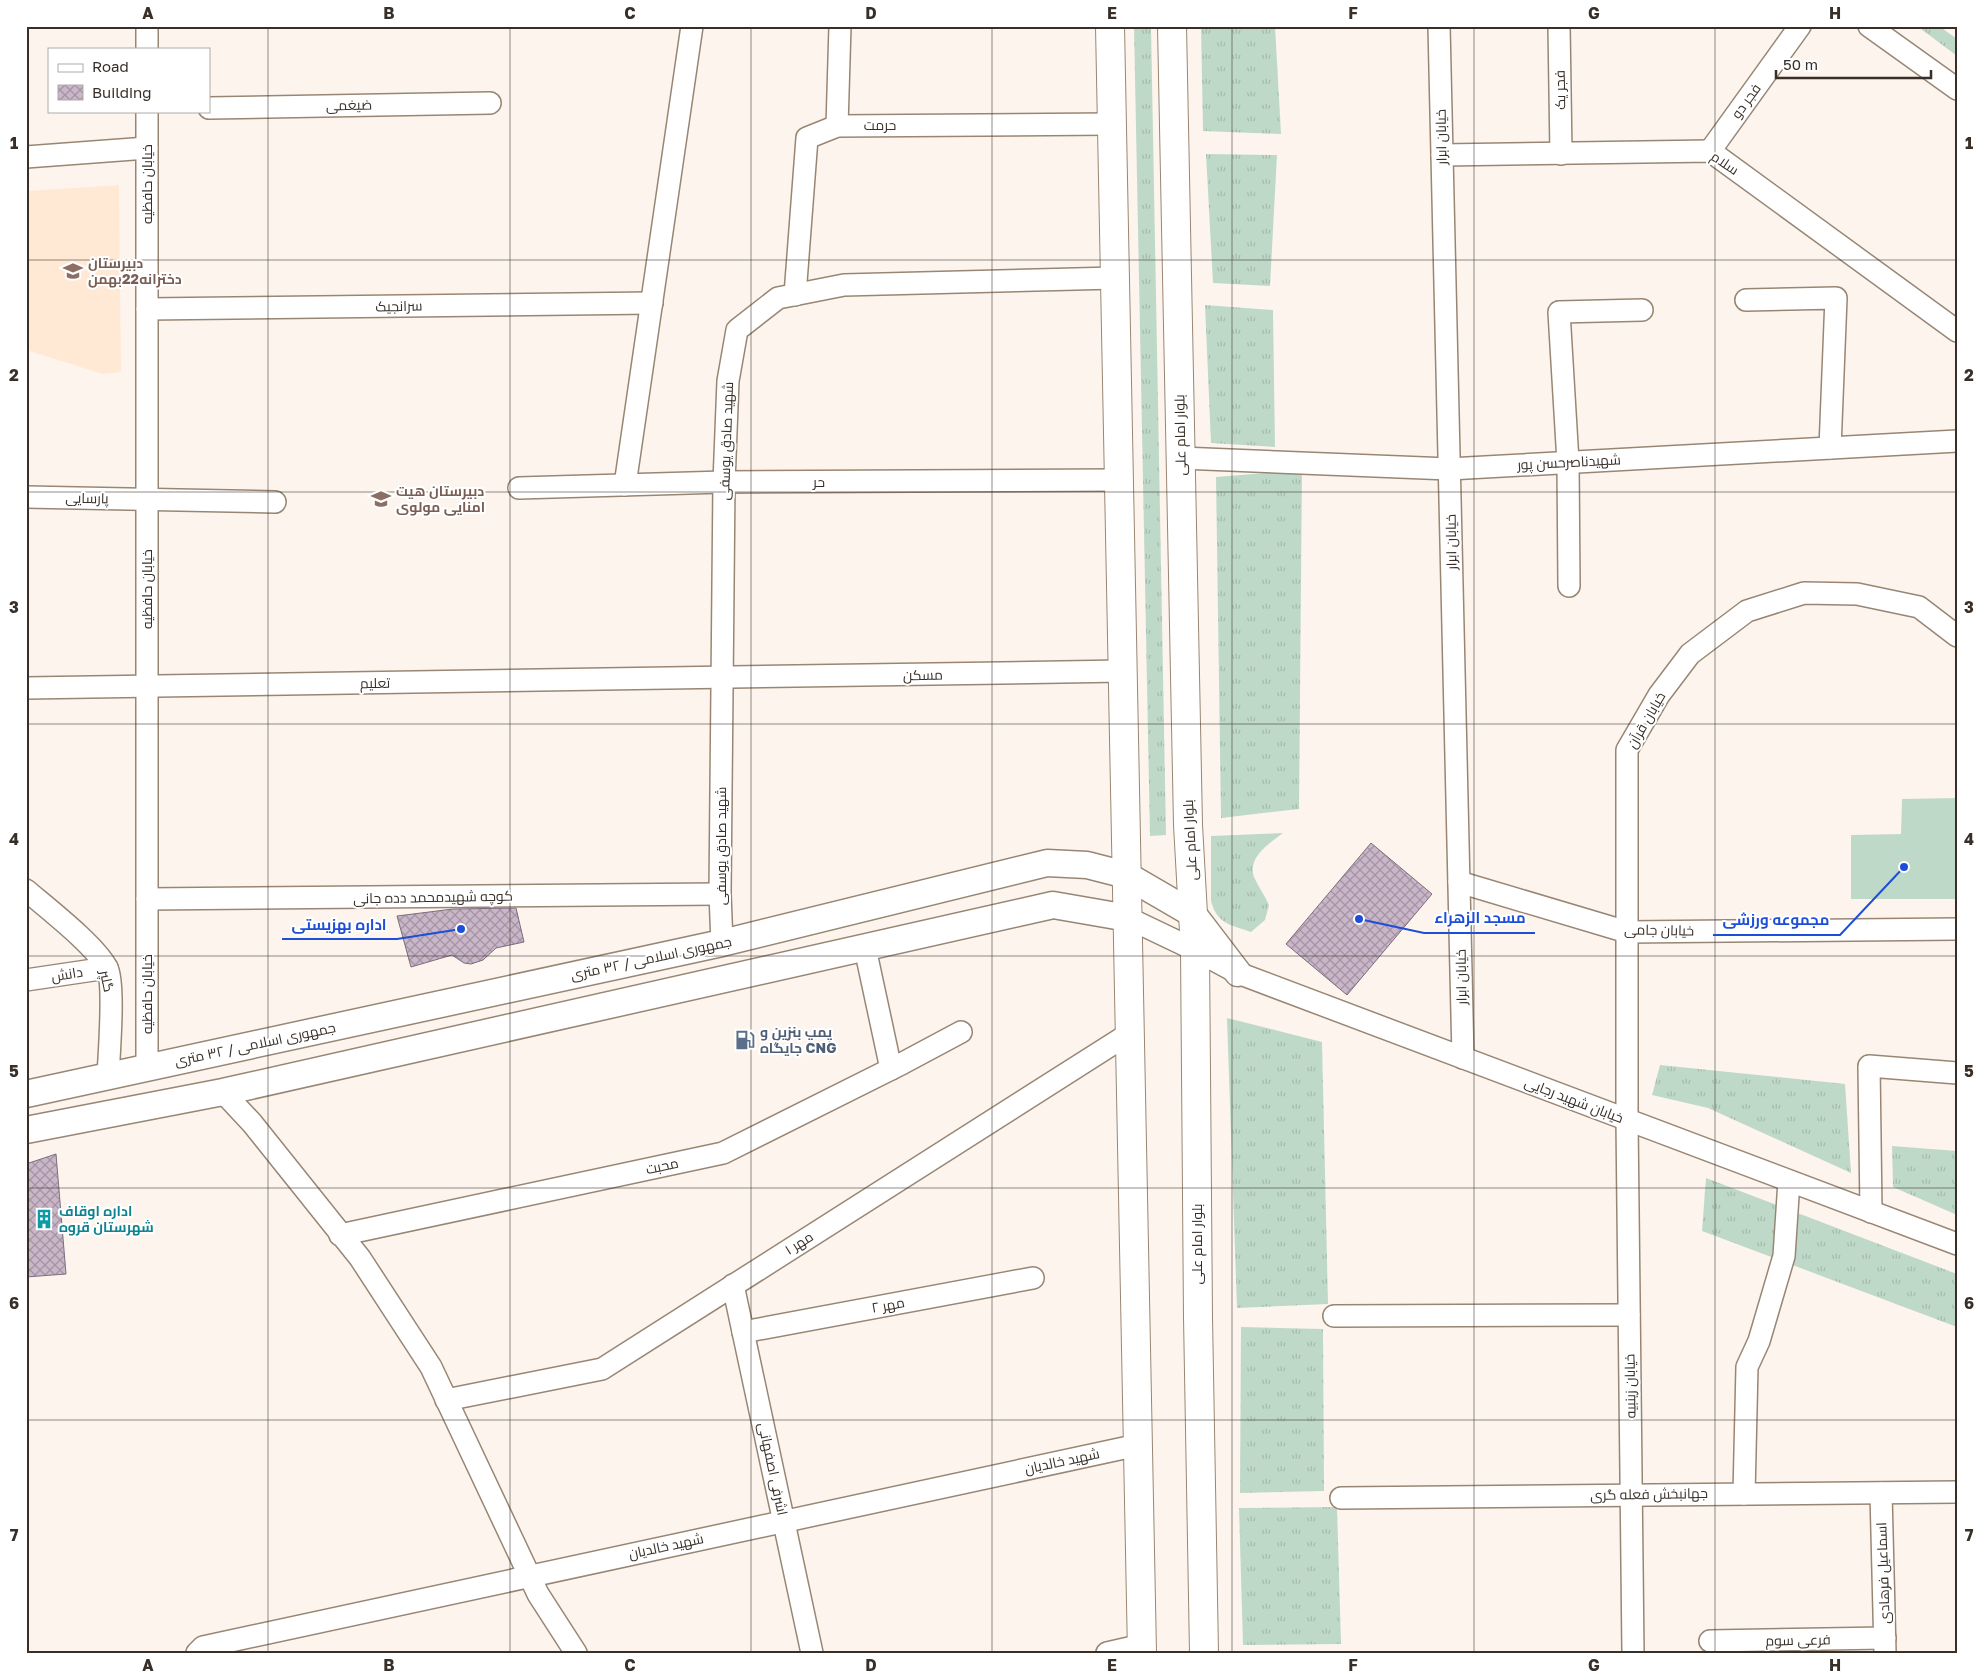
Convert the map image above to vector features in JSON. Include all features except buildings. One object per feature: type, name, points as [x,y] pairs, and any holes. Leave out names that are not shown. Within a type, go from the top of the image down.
[{"type":"main road","points":[[1110,26],[1142,1649]]},
{"type":"main road","name":"بلوار امام علی","points":[[1172,26],[1188,825],[1195,950],[1198,1327],[1204,1653]]},
{"type":"street","points":[[146,26],[146,48]]},
{"type":"street","points":[[625,485],[692,26]]},
{"type":"street","points":[[837,126],[840,26]]},
{"type":"street","name":"خیابان ابرار","points":[[1439,26],[1462,1058]]},
{"type":"street","name":"فجر یک","points":[[1559,26],[1561,154]]},
{"type":"street","name":"فجر دو","points":[[1710,152],[1800,26]]},
{"type":"street","points":[[1869,26],[1957,89]]},
{"type":"street","name":"ضیغمی","points":[[210,108],[490,103]]},
{"type":"street","name":"خیابان حافظیه","points":[[147,112],[147,1067]]},
{"type":"street","name":"حرمت","points":[[794,295],[807,138],[837,126],[1112,124]]},
{"type":"street","points":[[26,157],[147,148]]},
{"type":"street","name":"سلام","points":[[1442,155],[1710,152],[1957,331]]},
{"type":"street","name":"شهید صادق یوسفی","points":[[722,944],[720,894],[724,482],[728,381],[737,330],[778,298],[844,285],[1115,278]]},
{"type":"street","points":[[1746,300],[1836,298],[1830,448]]},
{"type":"street","name":"سرانجیک","points":[[147,309],[652,303]]},
{"type":"street","points":[[1569,586],[1568,462],[1558,312],[1642,310]]},
{"type":"street","name":"شهیدناصرحسن پور","points":[[1181,458],[1449,469],[1957,441]]},
{"type":"street","name":"حر","points":[[519,488],[724,482],[1119,480]]},
{"type":"street","name":"پارسایی","points":[[26,497],[275,502]]},
{"type":"street","name":"خیابان قرآن","points":[[1627,1120],[1627,750],[1659,695],[1690,654],[1747,611],[1804,593],[1858,594],[1919,607],[1957,636]]},
{"type":"street","name":"مسکن","points":[[723,678],[1123,672]]},
{"type":"street","name":"تعلیم","points":[[26,688],[723,678]]},
{"type":"street","name":"جمهوری اسلامی / ۳۲ متری","points":[[26,1094],[722,944],[1047,863],[1087,865],[1126,875],[1193,914],[1238,973]]},
{"type":"street","name":"خیابان جامی","points":[[1458,882],[1627,932],[1957,929]]},
{"type":"street","name":"گلپر","points":[[26,890],[89,946],[107,968],[111,984],[108,1076]]},
{"type":"street","name":"کوچه شهیدمحمد دده جانی","points":[[147,899],[720,894]]},
{"type":"street","points":[[26,1130],[223,1092],[1054,905],[1128,918]]},
{"type":"street","name":"خیابان شهید رجایی","points":[[1128,918],[1238,973],[1957,1244]]},
{"type":"street","points":[[865,948],[891,1069]]},
{"type":"street","name":"دانش","points":[[26,980],[107,968]]},
{"type":"street","name":"محبت","points":[[340,1235],[723,1153],[961,1032]]},
{"type":"street","name":"مهر ۱","points":[[446,1400],[602,1368],[1130,1033]]},
{"type":"street","points":[[1871,1212],[1869,1066],[1957,1073]]},
{"type":"street","points":[[223,1092],[252,1123],[360,1258],[431,1367],[538,1594],[576,1653]]},
{"type":"street","name":"خیابان زینبیه","points":[[1627,1120],[1633,1653]]},
{"type":"street","points":[[1744,1494],[1747,1367],[1759,1342],[1784,1256],[1789,1181]]},
{"type":"street","name":"مهر ۲","points":[[743,1332],[1033,1278]]},
{"type":"street","name":"اشرفی اصفهانی","points":[[733,1285],[812,1653]]},
{"type":"street","points":[[1334,1316],[1629,1315]]},
{"type":"street","name":"شهید خالدیان","points":[[197,1653],[203,1647],[1138,1445]]},
{"type":"street","name":"جهانبخش فعله گری","points":[[1341,1498],[1957,1492]]},
{"type":"street","name":"اسماعیل فرهادی","points":[[1881,1493],[1885,1646]]},
{"type":"street","name":"فرعی سوم","points":[[1710,1641],[1885,1646]]},
{"type":"street","points":[[1107,1653],[1142,1649]]},
{"type":"shaded area","name":"دبیرستان دخترانه22بهمن","points":[[119,185],[121,372],[103,374],[26,350],[26,191]]},
{"type":"green space","points":[[1134,26],[1151,26],[1166,835],[1150,836]]},
{"type":"green space","points":[[1201,26],[1275,26],[1281,134],[1203,131]]},
{"type":"green space","points":[[1917,26],[1939,26],[1957,39],[1957,56]]},
{"type":"green space","points":[[1206,154],[1277,155],[1270,286],[1213,283]]},
{"type":"green space","points":[[1205,305],[1273,310],[1275,447],[1211,443]]},
{"type":"green space","points":[[1302,470],[1299,809],[1221,818],[1216,477]]},
{"type":"green space","points":[[1957,798],[1957,899],[1851,899],[1851,835],[1901,834],[1902,799]]},
{"type":"green space","points":[[1283,833],[1261,851],[1254,863],[1254,877],[1269,905],[1265,920],[1251,932],[1226,923],[1217,915],[1211,901],[1211,836]]},
{"type":"green space","points":[[1227,1018],[1322,1042],[1328,1304],[1237,1308]]},
{"type":"green space","points":[[1660,1065],[1845,1084],[1851,1173],[1708,1108],[1652,1095]]},
{"type":"green space","points":[[1892,1146],[1957,1151],[1957,1215],[1893,1187]]},
{"type":"green space","points":[[1706,1178],[1957,1274],[1957,1327],[1702,1231]]},
{"type":"green space","points":[[1241,1327],[1323,1329],[1324,1491],[1240,1493]]},
{"type":"green space","points":[[1337,1507],[1341,1644],[1243,1645],[1239,1508]]},
{"type":"place","name":"دبیرستان دخترانه22بهمن","points":[[73,271]]},
{"type":"place","name":"دبیرستان هیت امنایی مولوی","points":[[381,499]]},
{"type":"place","name":"مجموعه ورزشی","points":[[1904,867]]},
{"type":"place","name":"مسجد الزهراء","points":[[1359,919]]},
{"type":"place","name":"اداره بهزیستی","points":[[461,929]]},
{"type":"place","name":"پمپ بنزین و جایگاه CNG","points":[[745,1040]]},
{"type":"place","name":"اداره اوقاف شهرستان قروه","points":[[44,1219]]}]
